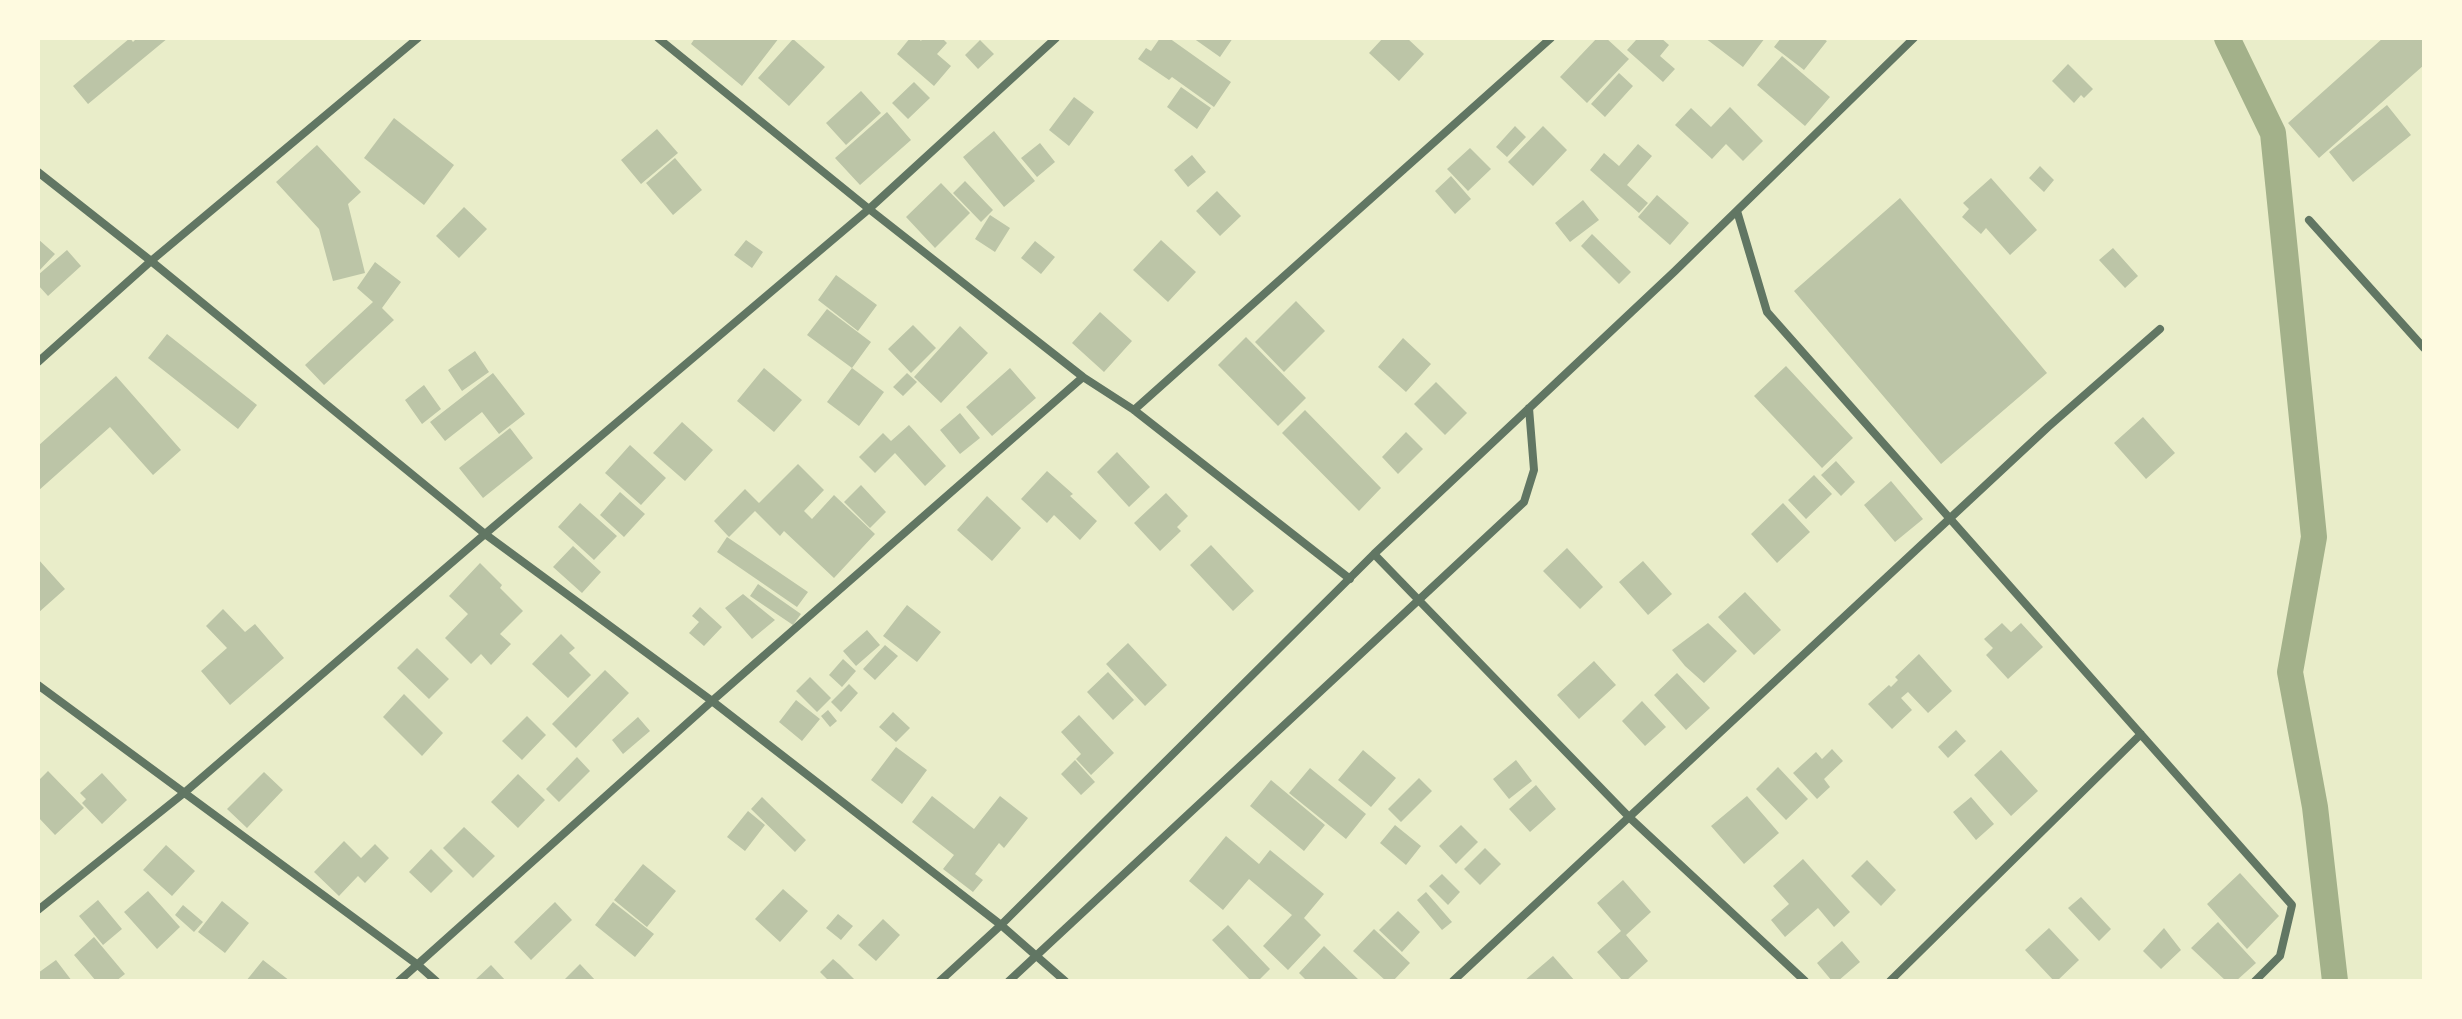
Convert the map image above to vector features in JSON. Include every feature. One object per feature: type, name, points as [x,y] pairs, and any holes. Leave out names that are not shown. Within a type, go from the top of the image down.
[{"type":"street","points":[[38,362],[151,261],[418,38]]},
{"type":"street","points":[[658,38],[1083,377],[1134,410],[1350,579]]},
{"type":"street","points":[[38,910],[184,793],[869,209],[1056,38]]},
{"type":"street","points":[[1134,410],[1551,38]]},
{"type":"street","points":[[940,981],[1001,925],[1374,554],[1737,211],[1914,38]]},
{"type":"street","points":[[38,172],[485,534],[712,701],[1001,925],[1065,981]]},
{"type":"street","points":[[1737,211],[1767,312],[2292,905],[2280,956],[2255,981]]},
{"type":"street","points":[[2309,220],[2424,348]]},
{"type":"street","points":[[1453,981],[2048,427],[2160,329]]},
{"type":"street","points":[[399,981],[712,701],[1083,377]]},
{"type":"street","points":[[1009,981],[1524,502],[1534,470],[1529,408]]},
{"type":"street","points":[[1374,554],[1630,818],[1805,981]]},
{"type":"street","points":[[38,685],[436,981]]},
{"type":"street","points":[[1890,981],[2141,734]]},
{"type":"building","points":[[130,38],[133,42],[137,38],[168,38],[88,104],[73,86]]},
{"type":"building","points":[[695,38],[779,38],[742,86],[691,44]]},
{"type":"building","points":[[910,38],[921,41],[923,38],[942,38],[947,43],[937,54],[951,66],[934,86],[897,54]]},
{"type":"building","points":[[1160,38],[1169,38],[1231,82],[1214,107],[1172,77],[1169,80],[1138,59],[1146,48],[1151,51]]},
{"type":"building","points":[[1193,38],[1233,38],[1220,57]]},
{"type":"building","points":[[1383,38],[1407,38],[1424,54],[1399,81],[1369,53]]},
{"type":"building","points":[[1597,38],[1606,38],[1629,59],[1587,103],[1560,77]]},
{"type":"building","points":[[1634,38],[1661,38],[1669,45],[1660,56],[1675,69],[1663,82],[1627,50],[1636,40]]},
{"type":"building","points":[[1705,38],[1765,38],[1743,67]]},
{"type":"building","points":[[1781,38],[1822,38],[1827,41],[1804,70],[1774,47]]},
{"type":"building","points":[[2383,38],[2424,38],[2424,65],[2319,158],[2288,123]]},
{"type":"building","points":[[793,39],[825,67],[789,106],[758,78]]},
{"type":"building","points":[[980,40],[994,54],[978,69],[965,55]]},
{"type":"building","points":[[1782,56],[1830,97],[1805,126],[1757,85]]},
{"type":"building","points":[[2068,64],[2093,89],[2074,103],[2052,81]]},
{"type":"building","points":[[1619,73],[1633,86],[1605,117],[1591,104]]},
{"type":"building","points":[[914,82],[930,98],[908,119],[892,103]]},
{"type":"building","points":[[1181,87],[1211,108],[1197,129],[1167,107]]},
{"type":"building","points":[[861,91],[881,113],[846,145],[826,123]]},
{"type":"building","points":[[1074,97],[1094,112],[1069,146],[1049,130]]},
{"type":"building","points":[[2387,105],[2411,135],[2353,182],[2329,152]]},
{"type":"building","points":[[1730,107],[1763,141],[1743,161],[1726,144],[1712,159],[1675,125],[1691,108],[1711,127]]},
{"type":"building","points":[[887,112],[911,140],[860,185],[835,158]]},
{"type":"building","points":[[394,118],[454,165],[424,205],[364,158]]},
{"type":"building","points":[[1515,126],[1526,137],[1507,157],[1496,147]]},
{"type":"building","points":[[1543,126],[1567,150],[1533,186],[1508,162]]},
{"type":"building","points":[[657,129],[678,153],[641,184],[621,160]]},
{"type":"building","points":[[994,131],[1035,181],[1004,207],[963,157]]},
{"type":"building","points":[[1040,143],[1055,162],[1037,177],[1021,158]]},
{"type":"building","points":[[1638,144],[1652,156],[1627,185],[1648,203],[1639,213],[1590,170],[1604,153],[1619,166]]},
{"type":"building","points":[[317,145],[361,192],[348,204],[365,273],[333,281],[319,229],[276,182]]},
{"type":"building","points":[[1470,148],[1491,169],[1468,191],[1447,169]]},
{"type":"building","points":[[1192,155],[1206,172],[1188,187],[1174,170]]},
{"type":"building","points":[[675,158],[702,190],[673,215],[646,183]]},
{"type":"building","points":[[2040,166],[2054,180],[2044,192],[2029,178]]},
{"type":"building","points":[[1451,176],[1471,199],[1455,214],[1435,191]]},
{"type":"building","points":[[1991,178],[2037,230],[2010,255],[1986,228],[1981,234],[1962,217],[1969,209],[1963,203]]},
{"type":"building","points":[[965,181],[993,210],[981,222],[953,193]]},
{"type":"building","points":[[941,183],[970,213],[935,248],[906,217]]},
{"type":"building","points":[[1217,191],[1241,216],[1220,236],[1196,211]]},
{"type":"building","points":[[1657,195],[1689,223],[1670,245],[1638,217]]},
{"type":"building","points":[[1900,198],[2047,373],[1941,464],[1794,291]]},
{"type":"building","points":[[1583,200],[1599,220],[1570,242],[1555,223]]},
{"type":"building","points":[[464,207],[487,229],[459,258],[436,236]]},
{"type":"building","points":[[990,215],[1010,228],[995,252],[975,239]]},
{"type":"building","points":[[1592,234],[1631,272],[1619,284],[1581,246]]},
{"type":"building","points":[[38,239],[55,254],[38,272]]},
{"type":"building","points":[[746,240],[763,252],[752,268],[734,255]]},
{"type":"building","points":[[1161,240],[1196,272],[1168,302],[1133,270]]},
{"type":"building","points":[[1035,241],[1055,257],[1041,274],[1021,258]]},
{"type":"building","points":[[2113,248],[2138,276],[2125,288],[2099,260]]},
{"type":"building","points":[[67,250],[81,266],[48,296],[38,285],[38,275]]},
{"type":"building","points":[[375,262],[401,282],[382,308],[394,320],[324,385],[305,365],[373,302],[357,288]]},
{"type":"building","points":[[836,275],[877,305],[858,331],[818,300]]},
{"type":"building","points":[[1296,301],[1325,331],[1284,372],[1255,342]]},
{"type":"building","points":[[827,309],[871,342],[852,368],[807,335]]},
{"type":"building","points":[[1100,312],[1132,341],[1104,372],[1072,343]]},
{"type":"building","points":[[913,325],[936,348],[911,373],[888,349]]},
{"type":"building","points":[[960,326],[988,353],[941,403],[914,377]]},
{"type":"building","points":[[167,334],[257,405],[238,429],[148,358]]},
{"type":"building","points":[[1246,337],[1306,398],[1278,426],[1218,365]]},
{"type":"building","points":[[1403,338],[1431,364],[1406,392],[1378,367]]},
{"type":"building","points":[[475,351],[489,372],[462,391],[448,370]]},
{"type":"building","points":[[1786,366],[1853,438],[1822,468],[1754,396]]},
{"type":"building","points":[[764,368],[802,400],[774,432],[737,401]]},
{"type":"building","points":[[852,368],[884,392],[859,426],[827,402]]},
{"type":"building","points":[[1010,368],[1036,398],[992,436],[966,407]]},
{"type":"building","points":[[493,373],[525,414],[499,434],[482,412],[445,441],[430,422]]},
{"type":"building","points":[[907,373],[917,382],[903,396],[893,387]]},
{"type":"building","points":[[116,376],[181,450],[153,475],[110,427],[38,491],[38,446]]},
{"type":"building","points":[[1436,382],[1467,413],[1445,435],[1414,404]]},
{"type":"building","points":[[424,385],[441,409],[422,424],[405,400]]},
{"type":"building","points":[[1305,410],[1381,488],[1359,511],[1282,433]]},
{"type":"building","points":[[960,413],[980,438],[960,454],[940,430]]},
{"type":"building","points":[[2143,417],[2175,453],[2146,479],[2114,443]]},
{"type":"building","points":[[682,422],[713,450],[685,481],[653,453]]},
{"type":"building","points":[[909,425],[946,466],[925,486],[895,453],[875,473],[859,457],[883,433],[891,441]]},
{"type":"building","points":[[510,428],[533,458],[483,498],[459,468]]},
{"type":"building","points":[[1406,432],[1423,449],[1398,474],[1382,457]]},
{"type":"building","points":[[630,445],[666,478],[641,505],[605,473]]},
{"type":"building","points":[[1117,452],[1150,487],[1129,507],[1097,472]]},
{"type":"building","points":[[1836,461],[1855,482],[1841,496],[1821,475]]},
{"type":"building","points":[[798,464],[824,490],[804,511],[812,519],[834,495],[875,534],[834,578],[784,531],[780,536],[755,511],[729,537],[714,521],[745,489],[759,503]]},
{"type":"building","points":[[1047,471],[1097,521],[1080,540],[1054,515],[1047,523],[1021,499]]},
{"type":"building","points":[[1814,475],[1832,494],[1806,519],[1788,500]]},
{"type":"building","points":[[1891,481],[1923,519],[1895,542],[1864,505]]},
{"type":"building","points":[[861,485],[886,512],[870,528],[844,502]]},
{"type":"building","points":[[620,492],[645,514],[624,537],[600,515]]},
{"type":"building","points":[[1166,493],[1188,516],[1177,527],[1181,531],[1160,551],[1134,523]]},
{"type":"building","points":[[987,496],[1021,528],[992,561],[957,530]]},
{"type":"building","points":[[580,503],[617,536],[594,560],[558,527]]},
{"type":"building","points":[[1783,503],[1810,532],[1777,563],[1751,534]]},
{"type":"building","points":[[727,537],[808,592],[797,607],[717,552]]},
{"type":"building","points":[[1211,545],[1254,591],[1233,611],[1190,565]]},
{"type":"building","points":[[573,546],[601,572],[582,593],[553,567]]},
{"type":"building","points":[[1567,548],[1603,587],[1580,609],[1543,571]]},
{"type":"building","points":[[38,559],[65,589],[38,613]]},
{"type":"building","points":[[1643,561],[1672,594],[1648,615],[1619,582]]},
{"type":"building","points":[[480,563],[523,611],[500,634],[511,644],[491,665],[481,654],[471,664],[445,638],[468,614],[449,596]]},
{"type":"building","points":[[758,584],[801,614],[793,625],[750,596]]},
{"type":"building","points":[[1745,592],[1781,630],[1754,655],[1718,617]]},
{"type":"building","points":[[743,594],[775,620],[752,639],[725,608]]},
{"type":"building","points":[[907,605],[941,632],[917,662],[883,636]]},
{"type":"building","points":[[700,607],[722,627],[704,646],[689,633],[699,622],[692,616]]},
{"type":"building","points":[[223,609],[245,632],[255,624],[284,658],[230,705],[201,671],[227,648],[206,626]]},
{"type":"building","points":[[1708,623],[1737,651],[1704,683],[1672,650]]},
{"type":"building","points":[[2002,623],[2011,632],[2021,623],[2043,647],[2008,679],[1986,655],[1993,648],[1984,639]]},
{"type":"building","points":[[867,630],[880,645],[856,666],[843,651]]},
{"type":"building","points":[[561,634],[575,648],[569,653],[591,675],[568,698],[532,664]]},
{"type":"building","points":[[1128,643],[1167,685],[1145,706],[1106,664]]},
{"type":"building","points":[[885,645],[898,656],[875,680],[863,669]]},
{"type":"building","points":[[417,648],[449,679],[429,699],[397,668]]},
{"type":"building","points":[[1919,654],[1952,691],[1928,713],[1908,692],[1901,698],[1912,710],[1892,729],[1868,704],[1889,685],[1891,687],[1898,680],[1895,677]]},
{"type":"building","points":[[843,659],[856,671],[842,687],[829,675]]},
{"type":"building","points":[[1594,661],[1616,685],[1579,719],[1557,695]]},
{"type":"building","points":[[605,670],[629,693],[576,748],[552,724]]},
{"type":"building","points":[[1108,672],[1134,700],[1113,720],[1087,692]]},
{"type":"building","points":[[1677,673],[1710,708],[1686,730],[1654,695]]},
{"type":"building","points":[[810,677],[831,698],[817,712],[796,691]]},
{"type":"building","points":[[849,684],[858,693],[841,712],[831,702]]},
{"type":"building","points":[[404,694],[443,733],[422,756],[383,717]]},
{"type":"building","points":[[796,700],[820,719],[802,741],[779,722]]},
{"type":"building","points":[[1642,701],[1666,727],[1645,746],[1622,721]]},
{"type":"building","points":[[828,710],[837,721],[830,727],[821,716]]},
{"type":"building","points":[[893,712],[910,728],[896,742],[879,727]]},
{"type":"building","points":[[1079,715],[1114,753],[1091,775],[1076,759],[1081,754],[1061,732]]},
{"type":"building","points":[[527,716],[546,735],[522,760],[502,741]]},
{"type":"building","points":[[638,717],[650,731],[623,754],[612,740]]},
{"type":"building","points":[[1956,730],[1966,741],[1948,758],[1938,747]]},
{"type":"building","points":[[896,747],[927,770],[902,804],[871,780]]},
{"type":"building","points":[[1832,749],[1843,761],[1824,779],[1830,787],[1817,799],[1793,773],[1816,752],[1822,759]]},
{"type":"building","points":[[1363,750],[1396,778],[1371,807],[1338,780]]},
{"type":"building","points":[[2001,750],[2038,791],[2011,816],[1974,775]]},
{"type":"building","points":[[577,757],[590,771],[559,802],[546,789]]},
{"type":"building","points":[[1075,760],[1095,782],[1081,795],[1061,774]]},
{"type":"building","points":[[1516,760],[1532,781],[1509,799],[1493,779]]},
{"type":"building","points":[[1778,767],[1808,799],[1786,820],[1756,789]]},
{"type":"building","points":[[1310,768],[1366,814],[1346,839],[1289,793]]},
{"type":"building","points":[[48,771],[84,808],[55,835],[38,817],[38,781]]},
{"type":"building","points":[[264,772],[283,790],[247,828],[227,809]]},
{"type":"building","points":[[102,773],[127,800],[102,824],[82,803],[86,799],[80,793]]},
{"type":"building","points":[[518,774],[545,800],[518,828],[491,802]]},
{"type":"building","points":[[1419,778],[1432,791],[1401,822],[1388,809]]},
{"type":"building","points":[[1271,780],[1325,825],[1304,851],[1250,806]]},
{"type":"building","points":[[1536,785],[1556,809],[1530,832],[1509,809]]},
{"type":"building","points":[[932,796],[974,829],[1000,796],[1028,818],[1004,848],[999,843],[975,874],[983,880],[973,892],[943,869],[954,855],[912,822]]},
{"type":"building","points":[[1747,796],[1779,833],[1744,864],[1711,826]]},
{"type":"building","points":[[762,797],[806,840],[795,852],[751,809]]},
{"type":"building","points":[[1971,797],[1994,824],[1976,840],[1953,812]]},
{"type":"building","points":[[748,811],[765,825],[745,851],[727,837]]},
{"type":"building","points":[[1395,825],[1421,846],[1406,865],[1380,843]]},
{"type":"building","points":[[1461,825],[1478,842],[1456,864],[1439,846]]},
{"type":"building","points":[[464,827],[495,856],[473,878],[443,848]]},
{"type":"building","points":[[1226,836],[1259,864],[1270,850],[1324,894],[1304,918],[1321,935],[1288,970],[1263,946],[1292,915],[1249,879],[1223,910],[1189,881]]},
{"type":"building","points":[[344,841],[361,858],[375,844],[389,858],[365,883],[358,876],[339,896],[314,872]]},
{"type":"building","points":[[166,845],[195,871],[172,896],[143,870]]},
{"type":"building","points":[[1485,848],[1501,864],[1480,885],[1464,869]]},
{"type":"building","points":[[431,849],[453,871],[431,893],[409,872]]},
{"type":"building","points":[[1803,859],[1850,912],[1834,927],[1818,908],[1785,937],[1771,920],[1789,904],[1773,886]]},
{"type":"building","points":[[1867,860],[1896,890],[1881,906],[1851,876]]},
{"type":"building","points":[[643,864],[676,891],[647,927],[614,900]]},
{"type":"building","points":[[2240,873],[2279,916],[2247,949],[2207,904]]},
{"type":"building","points":[[1442,874],[1460,892],[1448,905],[1429,886]]},
{"type":"building","points":[[1623,880],[1651,912],[1626,935],[1648,961],[1626,981],[1597,952],[1621,931],[1597,903]]},
{"type":"building","points":[[783,889],[808,911],[780,942],[755,919]]},
{"type":"building","points":[[148,891],[180,927],[157,949],[124,912]]},
{"type":"building","points":[[1426,892],[1452,922],[1442,930],[1417,900]]},
{"type":"building","points":[[2081,897],[2111,929],[2099,941],[2068,908]]},
{"type":"building","points":[[98,900],[122,929],[103,945],[79,916]]},
{"type":"building","points":[[222,901],[249,923],[225,953],[198,932]]},
{"type":"building","points":[[555,902],[572,920],[531,960],[514,942]]},
{"type":"building","points":[[613,902],[654,934],[635,957],[595,925]]},
{"type":"building","points":[[183,905],[203,922],[194,932],[175,915]]},
{"type":"building","points":[[1398,911],[1420,932],[1402,952],[1379,930]]},
{"type":"building","points":[[838,914],[853,926],[841,940],[826,928]]},
{"type":"building","points":[[883,919],[900,935],[876,961],[858,945]]},
{"type":"building","points":[[2218,922],[2256,963],[2236,981],[2226,981],[2191,948]]},
{"type":"building","points":[[1228,925],[1270,969],[1258,981],[1251,981],[1212,940]]},
{"type":"building","points":[[2049,928],[2079,960],[2057,981],[2025,950]]},
{"type":"building","points":[[2164,928],[2181,950],[2161,969],[2143,951]]},
{"type":"building","points":[[1374,929],[1410,963],[1393,981],[1386,981],[1353,951]]},
{"type":"building","points":[[94,937],[125,974],[116,981],[96,981],[74,955]]},
{"type":"building","points":[[1842,941],[1860,962],[1838,981],[1832,981],[1817,963]]},
{"type":"building","points":[[1324,946],[1360,981],[1307,981],[1299,973]]},
{"type":"building","points":[[1553,956],[1575,981],[1524,981]]},
{"type":"building","points":[[833,959],[856,981],[825,981],[827,979],[820,972]]},
{"type":"building","points":[[56,960],[72,981],[39,981],[38,973]]},
{"type":"building","points":[[263,960],[290,981],[246,981]]},
{"type":"building","points":[[580,964],[596,981],[563,981]]},
{"type":"building","points":[[491,965],[506,981],[474,981]]},
{"type":"waterway","points":[[2227,38],[2273,133],[2314,537],[2290,672],[2315,807],[2335,981]]}]
